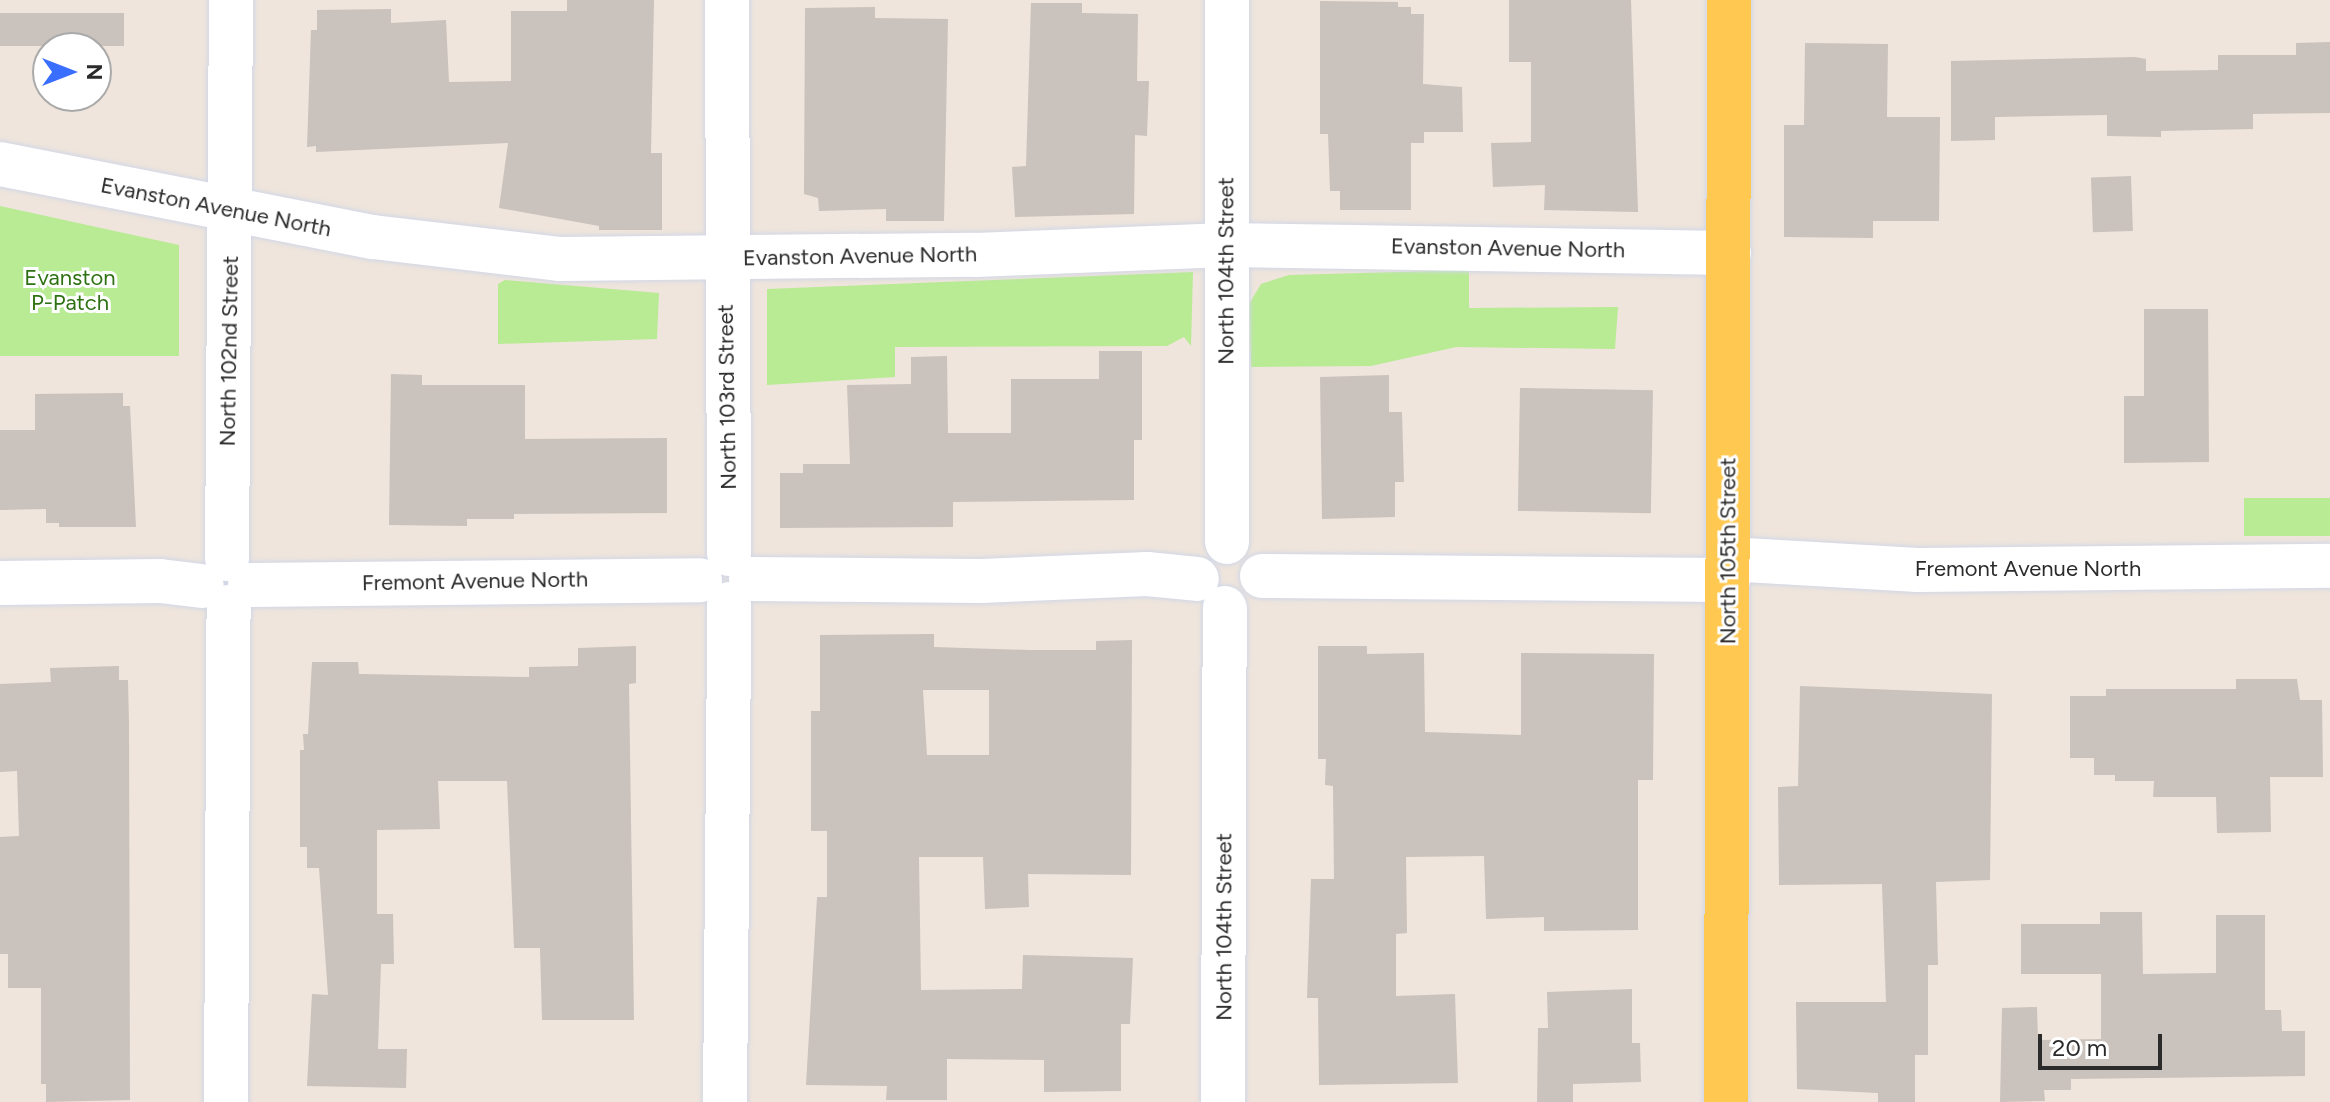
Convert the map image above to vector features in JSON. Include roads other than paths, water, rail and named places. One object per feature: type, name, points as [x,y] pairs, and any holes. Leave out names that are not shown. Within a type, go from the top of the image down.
[{"type":"main road","name":"North 105th Street","points":[[1726,1102],[1729,0]]},
{"type":"street","name":"North 102nd Street","points":[[226,1102],[231,0]]},
{"type":"street","name":"North 103rd Street","points":[[725,1102],[727,0]]},
{"type":"street","name":"North 104th Street","points":[[1227,0],[1227,542]]},
{"type":"street","name":"Evanston Avenue North","points":[[0,164],[230,212],[458,250],[561,259],[725,258],[1226,245],[1729,253]]},
{"type":"street","points":[[1227,542],[1251,550],[1262,576],[1251,600],[1211,593],[1203,554],[1227,542]]},
{"type":"street","name":"Fremont Avenue North","points":[[1262,576],[1597,576],[1728,569],[1787,559],[1835,568],[2330,566]]},
{"type":"street","name":"Fremont Avenue North","points":[[0,583],[727,579],[981,581],[1147,574],[1211,593]]},
{"type":"street","name":"North 104th Street","points":[[1211,593],[1223,1102]]},
{"type":"park label","name":"Evanston P-Patch","points":[[70,290]]}]
